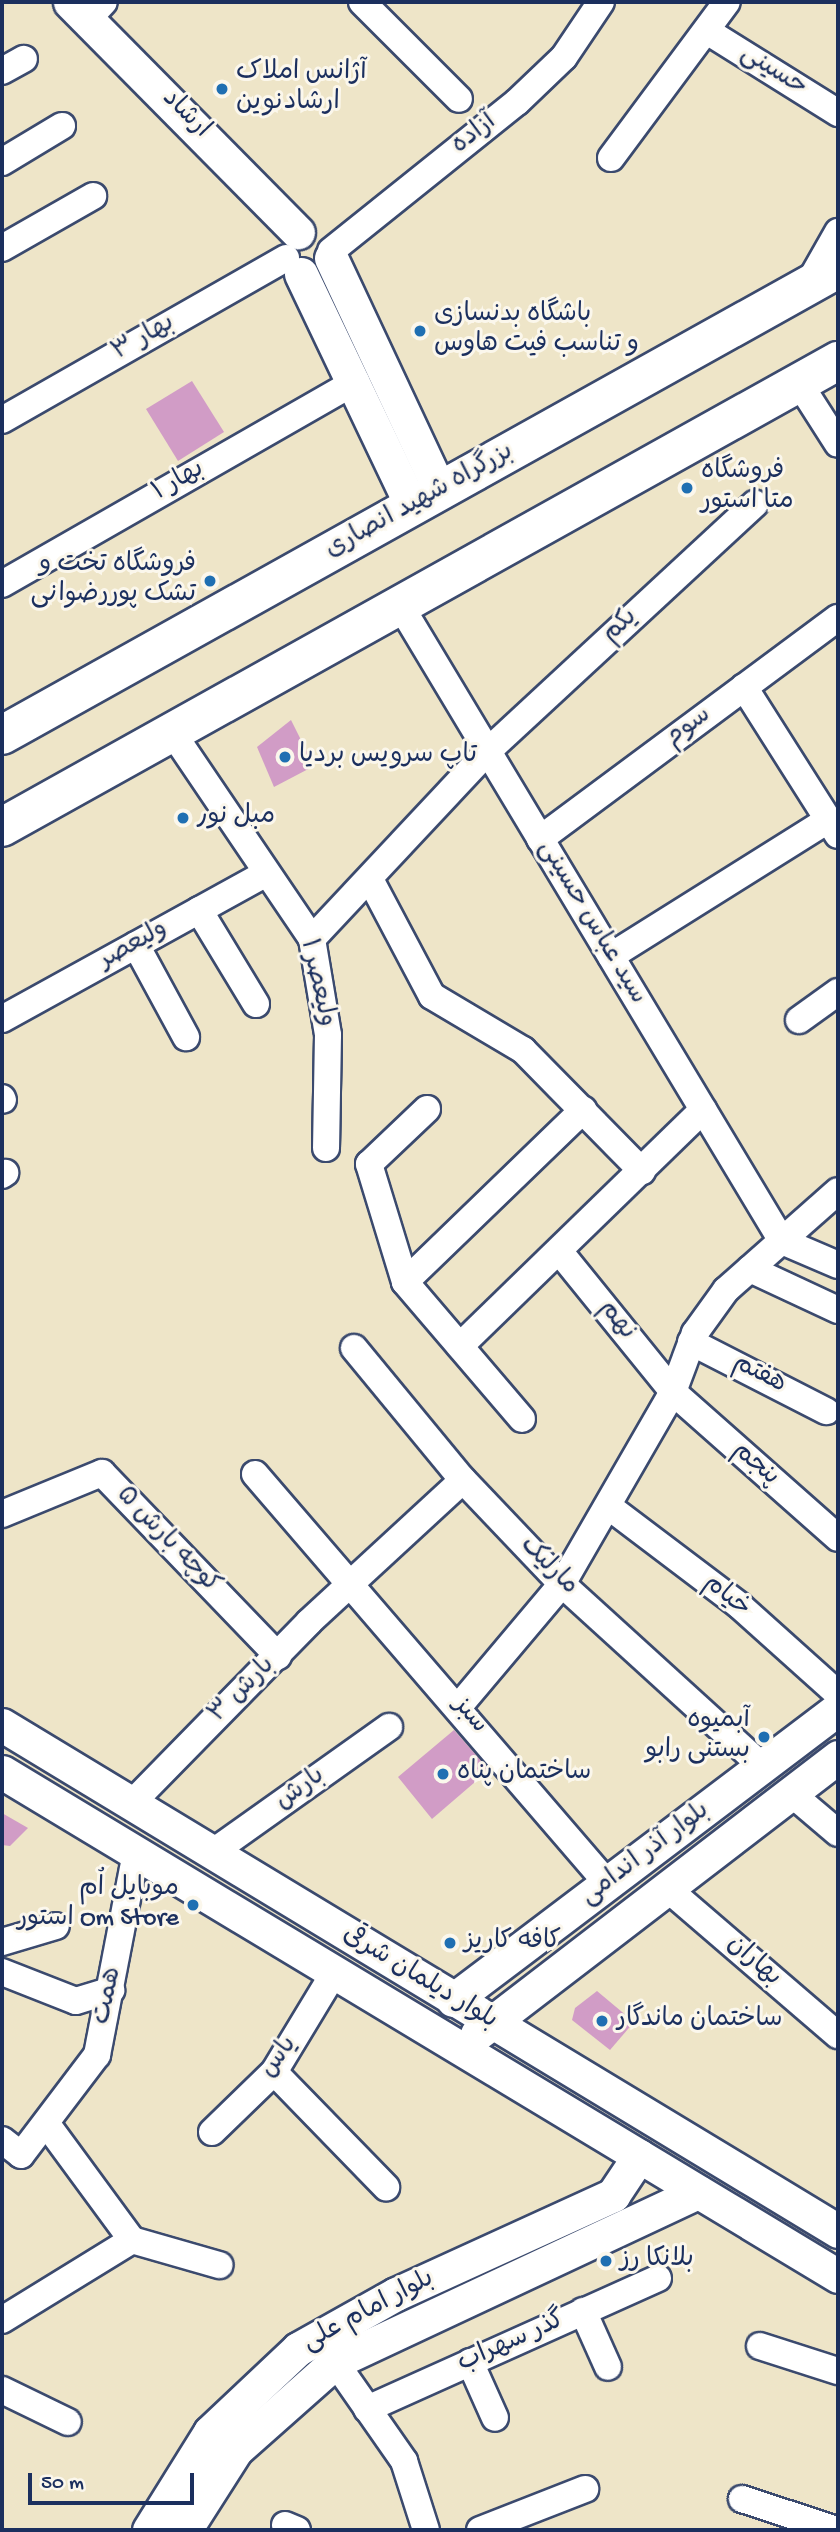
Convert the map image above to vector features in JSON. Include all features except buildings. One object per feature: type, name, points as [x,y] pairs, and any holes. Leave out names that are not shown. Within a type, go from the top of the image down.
[{"type":"highway","name":"بزرگراه شهید انصاری","points":[[2,735],[822,278]]},
{"type":"highway","points":[[2,827],[838,361]]},
{"type":"main road","name":"ارشاد","points":[[87,7],[295,255],[356,380],[426,499]]},
{"type":"main road","points":[[295,255],[323,271],[331,255]]},
{"type":"main road","points":[[331,255],[426,499]]},
{"type":"main road","name":"بلوار آذر اندامی","points":[[453,2000],[838,1709]]},
{"type":"main road","name":"بلوار دیلمان شرقی","points":[[2,1725],[134,1802],[453,2000],[838,2231]]},
{"type":"main road","name":"بلوار آذر اندامی","points":[[427,2028],[472,2036],[493,2024],[838,1758]]},
{"type":"main road","name":"بلوار دیلمان شرقی","points":[[2,1773],[838,2276]]},
{"type":"main road","points":[[134,1802],[136,1853]]},
{"type":"main road","points":[[531,1942],[532,1958],[559,1974]]},
{"type":"main road","points":[[622,2209],[639,2156]]},
{"type":"main road","name":"بلوار امام علی","points":[[149,2530],[210,2431],[298,2349],[396,2294],[622,2209],[698,2192]]},
{"type":"main road","name":"بلوار امام علی","points":[[185,2530],[236,2449],[335,2362],[622,2209]]},
{"type":"street","points":[[362,2],[459,99]]},
{"type":"street","name":"آزاده","points":[[331,255],[517,102],[564,57],[601,2]]},
{"type":"street","points":[[611,158],[727,2]]},
{"type":"street","name":"حسینی","points":[[707,31],[838,113]]},
{"type":"street","points":[[2,162],[62,125]]},
{"type":"street","points":[[2,248],[93,196]]},
{"type":"street","points":[[822,278],[838,232]]},
{"type":"street","name":"بهار ۳","points":[[2,420],[295,255]]},
{"type":"street","name":"بهار ۱","points":[[2,584],[356,380]]},
{"type":"street","points":[[799,383],[838,444]]},
{"type":"street","name":"یکم","points":[[312,939],[371,881],[488,751],[755,504]]},
{"type":"street","name":"سید عباس حسینی","points":[[400,605],[782,1241]]},
{"type":"street","name":"سوم","points":[[540,839],[838,618]]},
{"type":"street","points":[[611,956],[834,827],[744,687]]},
{"type":"street","name":"ولیعصر ۱","points":[[172,732],[312,939],[328,1035],[326,1148]]},
{"type":"street","name":"ولیعصر","points":[[2,1019],[266,873]]},
{"type":"street","points":[[371,881],[432,996],[523,1050],[642,1171]]},
{"type":"street","points":[[199,910],[256,1004]]},
{"type":"street","points":[[136,945],[186,1037]]},
{"type":"street","points":[[799,1020],[838,992]]},
{"type":"street","points":[[427,1109],[369,1164],[405,1282],[522,1419]]},
{"type":"street","points":[[405,1282],[583,1110]]},
{"type":"street","points":[[460,1346],[703,1111]]},
{"type":"street","points":[[460,1705],[562,1584],[673,1392],[691,1342],[726,1290],[838,1191]]},
{"type":"street","points":[[782,1241],[838,1265]]},
{"type":"street","name":"نهم","points":[[559,1251],[673,1392]]},
{"type":"street","points":[[750,1269],[838,1310]]},
{"type":"street","name":"هفتم","points":[[691,1342],[826,1410]]},
{"type":"street","name":"مارلیک","points":[[354,1348],[463,1480],[562,1584],[763,1767]]},
{"type":"street","name":"پنجم","points":[[673,1392],[838,1538]]},
{"type":"street","name":"کوچه بارش ۵","points":[[2,1514],[102,1473],[278,1656]]},
{"type":"street","name":"سبز","points":[[255,1474],[355,1583],[460,1705],[607,1883]]},
{"type":"street","name":"بارش ۳","points":[[134,1802],[278,1656],[463,1480]]},
{"type":"street","name":"خیام","points":[[608,1506],[740,1606],[838,1694]]},
{"type":"street","name":"بارش","points":[[213,1852],[389,1727]]},
{"type":"street","points":[[792,1794],[838,1833]]},
{"type":"street","name":"همت","points":[[2,2140],[22,2155],[97,2054],[136,1853]]},
{"type":"street","name":"بهاران","points":[[668,1889],[838,2035]]},
{"type":"street","points":[[2,1942],[56,1926]]},
{"type":"street","points":[[2,1972],[76,2001],[111,1990]]},
{"type":"street","name":"یاس","points":[[212,2132],[274,2072],[334,1973]]},
{"type":"street","points":[[274,2072],[386,2187]]},
{"type":"street","points":[[46,2123],[132,2240],[219,2265]]},
{"type":"street","points":[[2,2320],[132,2240]]},
{"type":"street","name":"گذر سهراب","points":[[367,2409],[658,2278]]},
{"type":"street","points":[[583,2311],[608,2367]]},
{"type":"street","points":[[760,2346],[838,2371]]},
{"type":"street","points":[[335,2362],[404,2461],[426,2530]]},
{"type":"street","points":[[470,2362],[495,2418]]},
{"type":"street","points":[[2,2390],[68,2422]]},
{"type":"street","points":[[480,2530],[585,2488]]},
{"type":"street","points":[[742,2499],[837,2530]]},
{"type":"place","name":"آژانس املاک ارشادنوین","points":[[222,89]]},
{"type":"place","name":"باشگاه بدنسازی و تناسب فیت هاوس","points":[[420,331]]},
{"type":"place","name":"فروشگاه متا استور","points":[[687,488]]},
{"type":"place","name":"فروشگاه تخت و تشک پوررضوانی","points":[[210,581]]},
{"type":"place","name":"تاپ سرویس بردیا","points":[[285,757]]},
{"type":"place","name":"مبل نور","points":[[183,818]]},
{"type":"place","name":"آبمیوه بستنی رابو","points":[[764,1737]]},
{"type":"place","name":"ساختمان پناه","points":[[443,1774]]},
{"type":"place","name":"موبایل اُم استور Om Store","points":[[193,1905]]},
{"type":"place","name":"کافه کاریز","points":[[450,1943]]},
{"type":"place","name":"ساختمان ماندگار","points":[[602,2021]]},
{"type":"place","name":"بلانکا رز","points":[[606,2261]]}]
